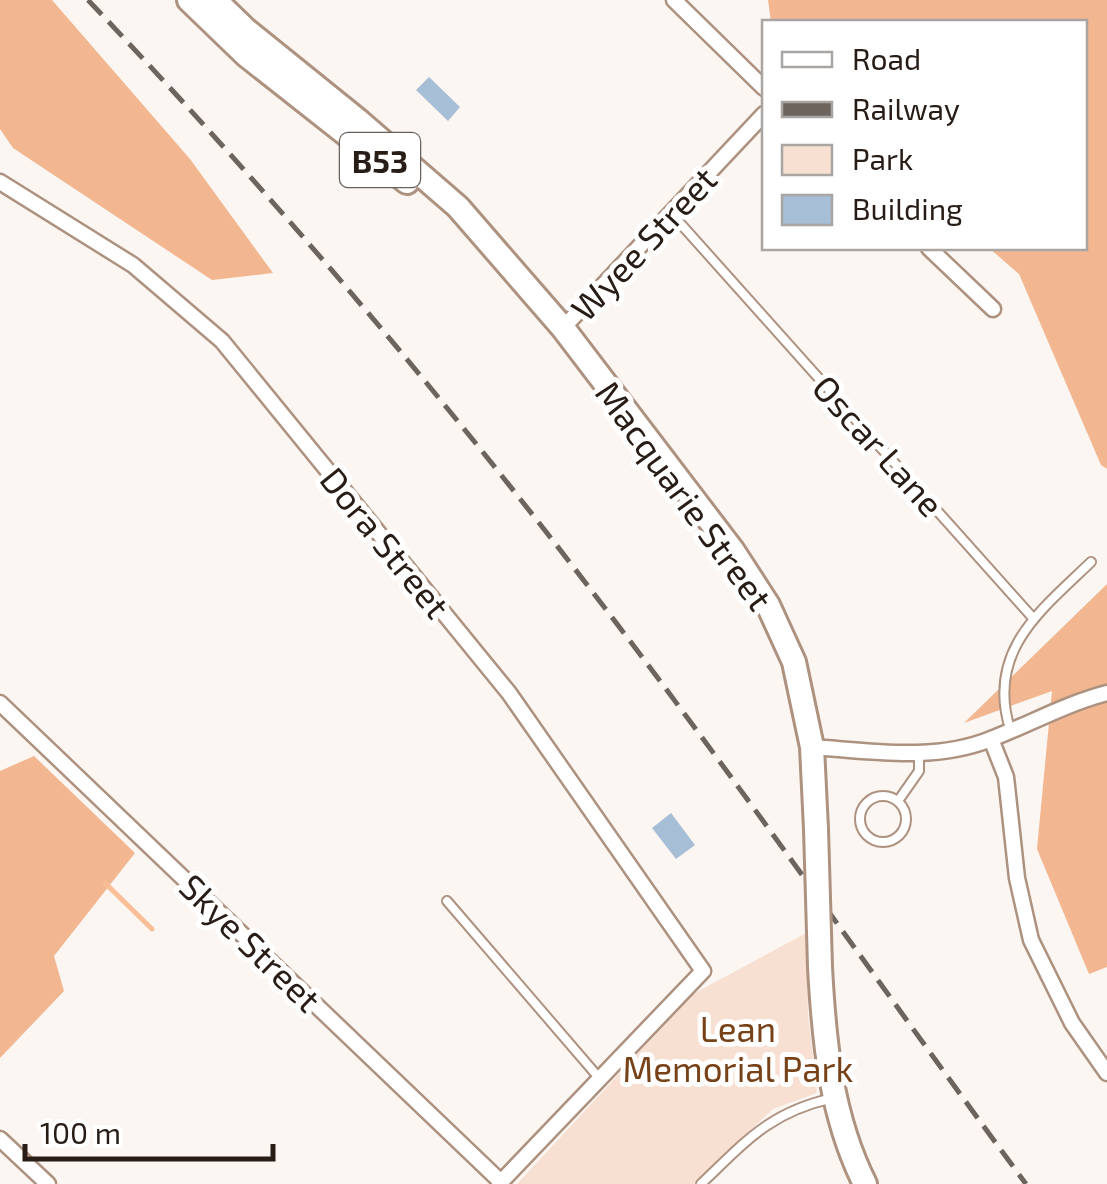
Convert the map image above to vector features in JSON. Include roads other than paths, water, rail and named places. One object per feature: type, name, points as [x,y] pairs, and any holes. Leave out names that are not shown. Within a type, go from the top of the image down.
[{"type":"main road","name":"Macquarie Street","points":[[189,0],[246,55],[436,204],[562,328]]},
{"type":"main road","name":"Macquarie Street","points":[[215,0],[458,207],[562,328],[733,551],[768,604],[794,662],[812,748],[824,1032],[834,1098]]},
{"type":"main road","name":"B53","points":[[834,1098],[844,1136],[865,1184]]},
{"type":"street","points":[[674,0],[762,86]]},
{"type":"street","name":"Wyee Street","points":[[562,328],[762,116]]},
{"type":"street","name":"Dora Street","points":[[0,182],[132,265],[222,341],[510,693],[703,970],[600,1079]]},
{"type":"street","points":[[931,250],[992,310]]},
{"type":"street","points":[[812,748],[919,754],[952,750],[991,739],[1077,701],[1107,693]]},
{"type":"street","name":"Skye Street","points":[[3,711],[500,1183]]},
{"type":"street","points":[[991,739],[1006,777],[1017,878],[1030,940],[1072,1023],[1107,1073]]},
{"type":"street","points":[[500,1183],[600,1079]]},
{"type":"street","points":[[0,1138],[48,1184]]},
{"type":"lane","name":"Oscar Lane","points":[[672,213],[1032,618]]},
{"type":"lane","points":[[1010,730],[1004,710],[1007,669],[1015,643],[1032,618],[1091,562]]},
{"type":"lane","points":[[898,801],[919,771],[919,754]]},
{"type":"lane","points":[[886,796],[898,801],[906,814],[904,830],[891,841],[868,837],[860,823],[866,803],[886,796]]},
{"type":"lane","points":[[447,901],[600,1079]]},
{"type":"lane","points":[[702,1184],[774,1119],[834,1098]]},
{"type":"waterway","points":[[105,883],[152,929]]},
{"type":"railway","points":[[88,0],[293,225],[552,539],[770,830],[1026,1184]]},
{"type":"park label","name":"Lean Memorial Park","points":[[738,1048]]}]
